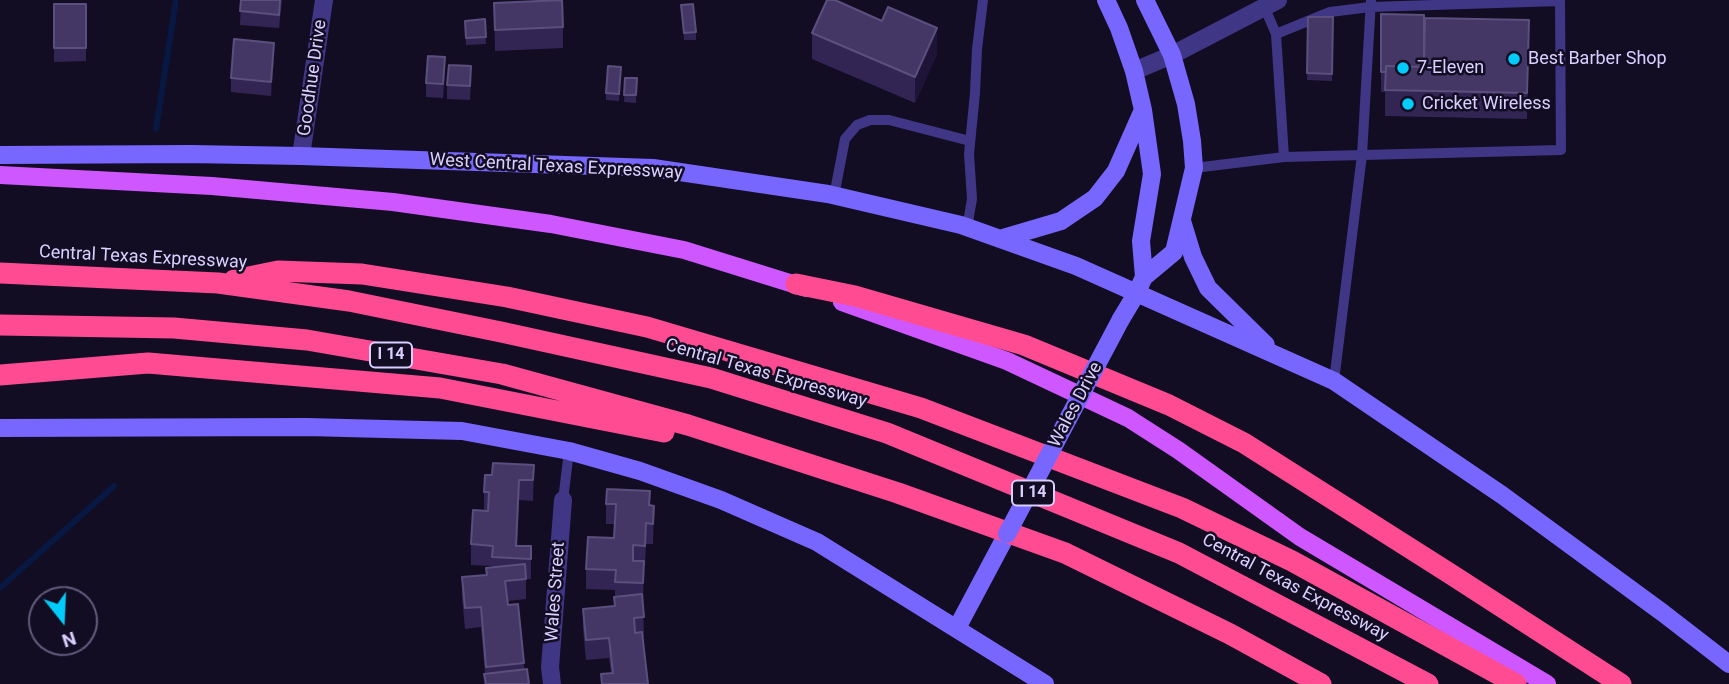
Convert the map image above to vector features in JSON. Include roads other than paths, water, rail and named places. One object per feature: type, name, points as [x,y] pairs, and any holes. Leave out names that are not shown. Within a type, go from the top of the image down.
[{"type":"highway","points":[[218,283],[278,271],[362,274],[507,297],[647,327],[920,408],[1182,508],[1292,561],[1516,684]]},
{"type":"highway","name":"Central Texas Expressway","points":[[0,273],[218,283],[349,301],[711,378],[887,433],[1179,553],[1428,684]]},
{"type":"highway","points":[[796,284],[855,296],[1024,345],[1168,405],[1244,443],[1621,684]]},
{"type":"highway","name":"I 14","points":[[0,325],[174,328],[320,343],[502,374],[688,425],[898,493],[1065,553],[1230,634],[1321,684]]},
{"type":"highway","points":[[0,375],[148,363],[440,388],[770,452]]},
{"type":"main road","points":[[1107,0],[1134,71],[1143,110],[1152,174],[1141,241],[1144,277]]},
{"type":"main road","points":[[1144,277],[1174,252],[1194,168],[1186,104],[1172,55],[1145,0]]},
{"type":"main road","points":[[1000,239],[1061,221],[1095,198],[1116,171],[1143,110]]},
{"type":"main road","name":"West Central Texas Expressway","points":[[0,155],[302,156],[653,169],[834,196],[967,228],[1076,267],[1334,381],[1502,495],[1729,664]]},
{"type":"main road","points":[[0,175],[212,186],[406,204],[551,224],[684,250],[796,284],[1007,361],[1128,418],[1178,450],[1300,537],[1546,684]]},
{"type":"main road","points":[[1181,221],[1193,257],[1208,288],[1273,353]]},
{"type":"main road","name":"Wales Drive","points":[[957,628],[1144,277]]},
{"type":"main road","points":[[0,428],[307,427],[462,431],[569,452],[652,475],[721,500],[817,542],[1045,684]]},
{"type":"street","name":"Goodhue Drive","points":[[302,156],[324,0]]},
{"type":"street","points":[[1134,71],[1172,55],[1271,3]]},
{"type":"street","name":"Wales Street","points":[[552,684],[551,667],[564,500]]},
{"type":"lane","points":[[967,228],[972,199],[969,155],[983,0]]},
{"type":"lane","points":[[1194,168],[1284,157],[1561,150],[1560,1],[1371,3],[1329,12],[1276,34]]},
{"type":"lane","points":[[1271,3],[1276,34],[1284,157]]},
{"type":"lane","points":[[1334,381],[1362,155],[1371,3]]},
{"type":"lane","points":[[834,196],[845,139],[857,125],[870,120],[889,121],[970,141]]},
{"type":"lane","points":[[564,500],[569,452]]},
{"type":"waterway","points":[[156,129],[176,0]]},
{"type":"waterway","points":[[0,588],[114,486]]},
{"type":"place","name":"Best Barber Shop","points":[[1514,59]]},
{"type":"place","name":"7-Eleven","points":[[1403,68]]},
{"type":"place","name":"Cricket Wireless","points":[[1408,104]]}]
